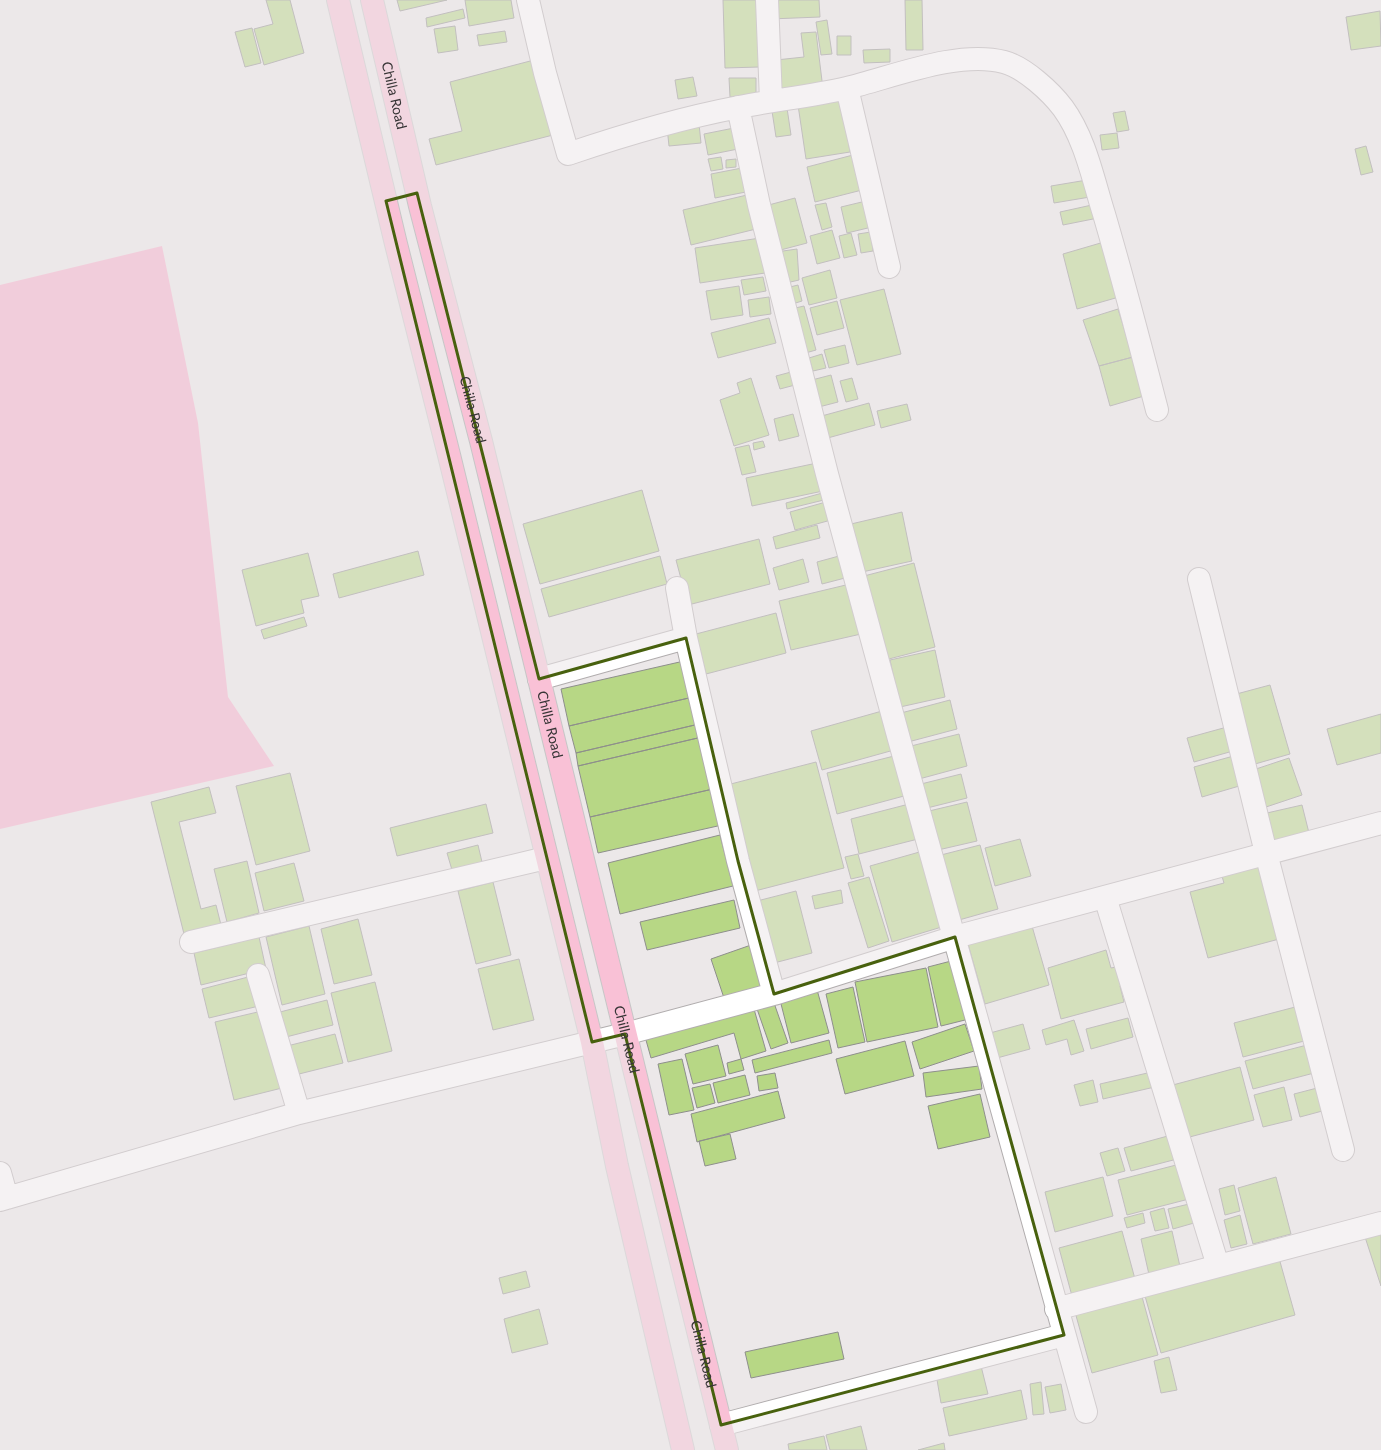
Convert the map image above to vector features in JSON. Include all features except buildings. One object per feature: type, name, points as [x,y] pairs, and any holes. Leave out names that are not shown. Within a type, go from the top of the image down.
[{"type":"main road","points":[[338,0],[592,1042],[617,1166],[683,1450]]},
{"type":"main road","name":"Chilla Road","points":[[372,0],[417,193],[481,441],[540,680],[727,1450]]},
{"type":"main road","points":[[386,201],[417,193]]},
{"type":"street","points":[[528,0],[545,72],[568,154],[636,131],[738,107],[847,88],[894,74],[967,58],[1005,62],[1040,82],[1063,109],[1081,144],[1124,282],[1157,410]]},
{"type":"street","points":[[767,0],[771,101]]},
{"type":"street","points":[[847,88],[889,267]]},
{"type":"street","points":[[738,107],[758,205],[827,474],[1056,1309],[1086,1412]]},
{"type":"street","points":[[1199,580],[1266,853],[1343,1150]]},
{"type":"street","points":[[677,588],[686,638],[738,861],[774,994]]},
{"type":"street","points":[[540,680],[686,638]]},
{"type":"street","points":[[0,1173],[3,1199],[299,1113],[625,1034],[774,994],[955,937],[1381,823]]},
{"type":"street","points":[[191,942],[546,858]]},
{"type":"street","points":[[1105,897],[1218,1266]]},
{"type":"street","points":[[258,975],[299,1113]]},
{"type":"street","points":[[1056,1309],[1381,1223]]},
{"type":"street","points":[[721,1425],[1064,1335]]},
{"type":"highlighted area","points":[[417,193],[539,679],[686,638],[738,861],[774,994],[955,937],[1064,1335],[721,1425],[625,1034],[592,1042],[386,201]]},
{"type":"shaded area","points":[[162,246],[198,423],[228,697],[274,766],[0,829],[0,285]]}]
